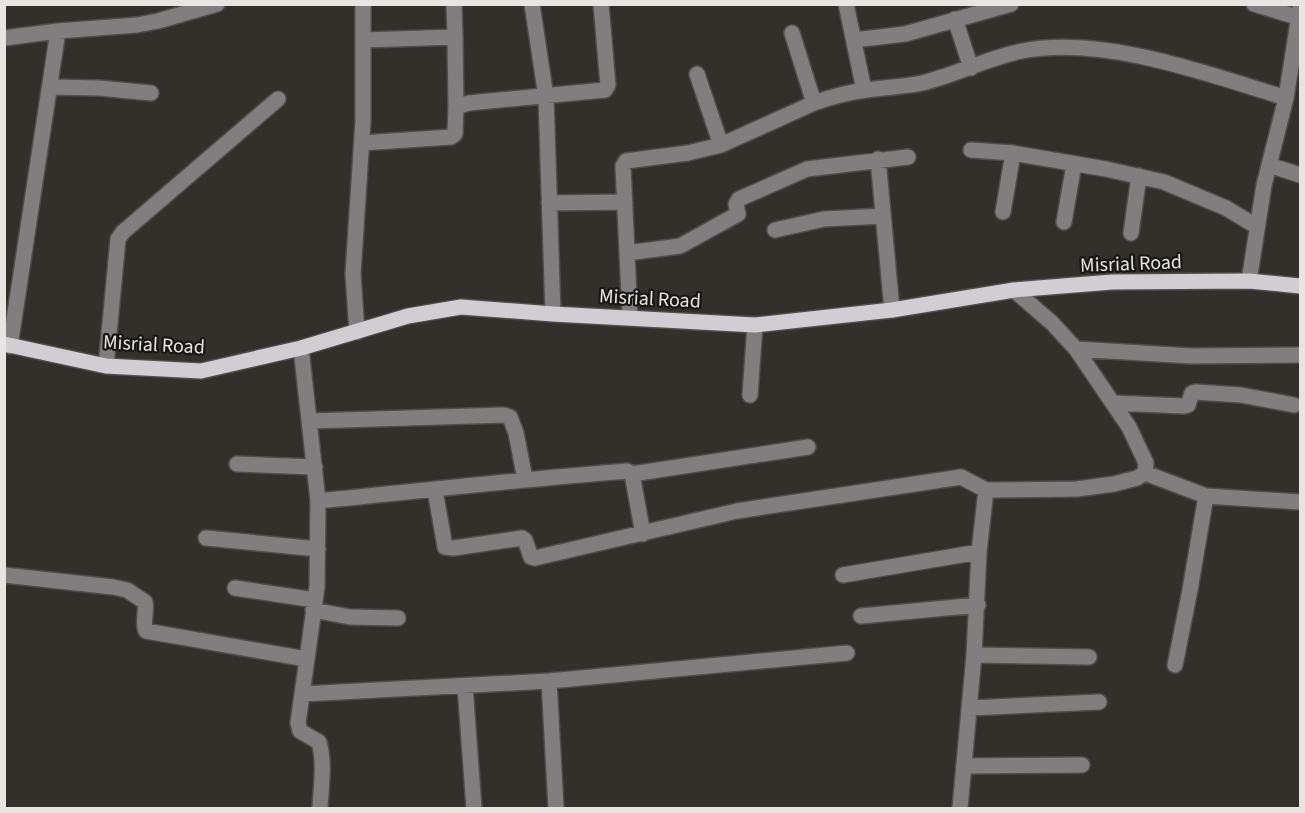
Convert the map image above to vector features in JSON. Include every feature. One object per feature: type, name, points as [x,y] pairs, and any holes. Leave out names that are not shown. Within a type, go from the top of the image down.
[{"type":"main road","name":"Misrial Road","points":[[8,345],[106,366],[201,371],[301,348],[408,316],[461,307],[754,325],[892,310],[1014,290],[1112,282],[1249,281],[1300,285]]},
{"type":"street","points":[[4,38],[137,25],[185,9],[217,4]]},
{"type":"street","points":[[357,332],[353,274],[362,143],[363,4]]},
{"type":"street","points":[[362,143],[451,137],[455,134],[454,4]]},
{"type":"street","points":[[532,4],[546,97],[553,314]]},
{"type":"street","points":[[456,107],[469,103],[546,97],[608,88],[601,4]]},
{"type":"street","points":[[846,4],[864,90]]},
{"type":"street","points":[[854,40],[905,34],[1011,4]]},
{"type":"street","points":[[1249,281],[1256,226],[1269,165],[1291,93],[1300,15],[1254,4]]},
{"type":"street","points":[[955,19],[971,68]]},
{"type":"street","points":[[8,345],[58,31]]},
{"type":"street","points":[[792,33],[814,103]]},
{"type":"street","points":[[364,40],[455,37]]},
{"type":"street","points":[[630,318],[623,166],[626,161],[721,146],[814,103],[864,90],[920,84],[992,59],[1023,51],[1083,47],[1133,55],[1291,93]]},
{"type":"street","points":[[697,74],[721,146]]},
{"type":"street","points":[[50,87],[99,88],[151,93]]},
{"type":"street","points":[[106,366],[118,239],[123,232],[278,99]]},
{"type":"street","points":[[971,150],[1012,153],[1164,182],[1226,208],[1256,226]]},
{"type":"street","points":[[1004,212],[1012,153]]},
{"type":"street","points":[[627,253],[680,246],[738,214],[736,204],[739,199],[807,169],[908,157]]},
{"type":"street","points":[[878,159],[892,310]]},
{"type":"street","points":[[1064,222],[1074,164]]},
{"type":"street","points":[[1269,165],[1300,175]]},
{"type":"street","points":[[1131,233],[1139,176]]},
{"type":"street","points":[[549,203],[625,202]]},
{"type":"street","points":[[776,230],[824,219],[883,216]]},
{"type":"street","points":[[1014,290],[1052,323],[1076,349],[1133,436],[1146,463],[1145,473]]},
{"type":"street","points":[[750,395],[754,325]]},
{"type":"street","points":[[301,348],[318,501],[318,549],[314,605],[298,727],[300,731],[319,742],[323,759],[320,808]]},
{"type":"street","points":[[1076,349],[1191,356],[1300,355]]},
{"type":"street","points":[[1113,404],[1185,406],[1188,405],[1192,393],[1195,392],[1241,395],[1294,405]]},
{"type":"street","points":[[310,421],[504,415],[510,417],[516,433],[525,479]]},
{"type":"street","points":[[318,501],[525,479],[627,471],[632,474],[808,447]]},
{"type":"street","points":[[237,464],[315,467]]},
{"type":"street","points":[[435,490],[444,546],[448,548],[522,538],[525,540],[531,557],[535,558],[737,511],[961,477],[986,490],[1077,489],[1114,484],[1137,478],[1145,473]]},
{"type":"street","points":[[1145,473],[1206,496],[1300,502]]},
{"type":"street","points":[[632,474],[642,534]]},
{"type":"street","points":[[960,808],[978,605],[979,552],[986,490]]},
{"type":"street","points":[[1175,665],[1206,496]]},
{"type":"street","points":[[206,538],[318,549]]},
{"type":"street","points":[[843,574],[979,552]]},
{"type":"street","points":[[4,575],[127,590],[145,602],[147,609],[144,628],[150,633],[306,659]]},
{"type":"street","points":[[235,588],[314,605],[350,617],[398,618]]},
{"type":"street","points":[[861,616],[978,605]]},
{"type":"street","points":[[302,694],[549,681],[847,653]]},
{"type":"street","points":[[974,655],[1089,657]]},
{"type":"street","points":[[549,681],[556,808]]},
{"type":"street","points":[[465,686],[474,808]]},
{"type":"street","points":[[970,708],[1099,702]]},
{"type":"street","points":[[964,766],[1082,765]]}]
